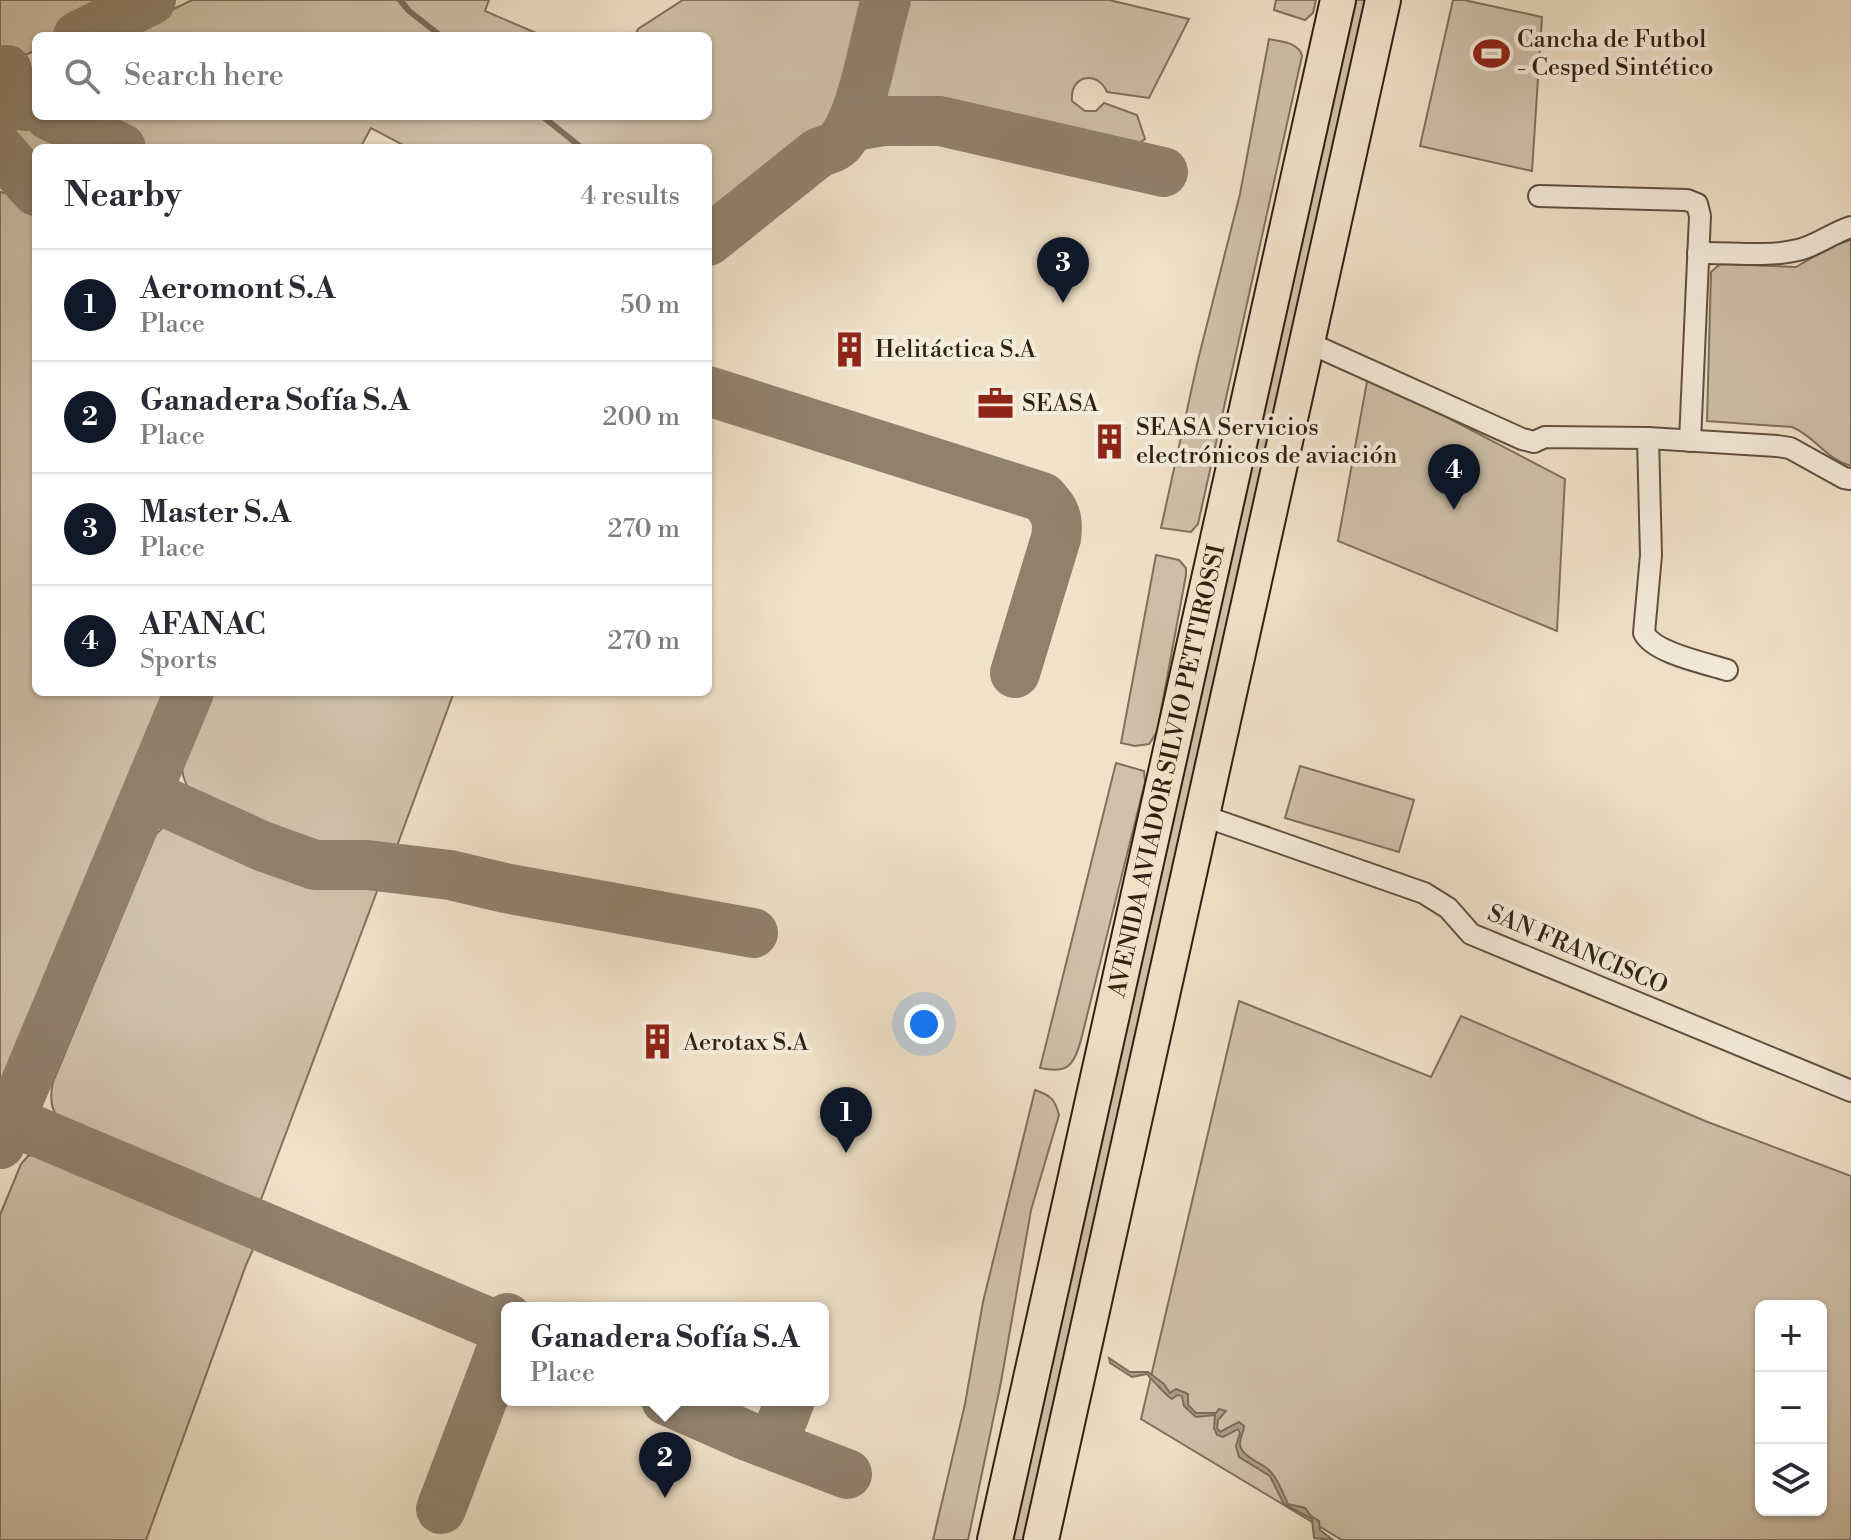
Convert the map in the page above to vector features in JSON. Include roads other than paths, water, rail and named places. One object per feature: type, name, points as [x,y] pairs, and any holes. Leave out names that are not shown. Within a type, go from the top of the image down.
[{"type":"highway","name":"AVENIDA AVIADOR SILVIO PETTIROSSI","points":[[995,1540],[1338,0]]},
{"type":"highway","name":"AVENIDA AVIADOR SILVIO PETTIROSSI","points":[[1041,1540],[1383,0]]},
{"type":"street","points":[[1539,196],[1687,200],[1697,204],[1700,216],[1690,441]]},
{"type":"street","points":[[1698,253],[1791,252],[1851,227]]},
{"type":"street","points":[[1307,342],[1522,439],[1534,442],[1545,437],[1648,438],[1790,448],[1851,479]]},
{"type":"street","points":[[1648,438],[1651,555],[1644,633],[1648,642],[1661,648],[1727,670]]},
{"type":"street","name":"SAN FRANCISCO","points":[[1201,815],[1424,893],[1448,908],[1471,934],[1851,1091]]},
{"type":"waterway","points":[[400,0],[436,32]]},
{"type":"waterway","points":[[547,120],[577,144]]},
{"type":"place","name":"Cancha de Futbol - Cesped Sintético","points":[[1491,53]]},
{"type":"place","name":"Master S.A","points":[[1063,303]]},
{"type":"place","name":"Helitáctica S.A","points":[[849,349]]},
{"type":"place","name":"SEASA","points":[[996,403]]},
{"type":"place","name":"SEASA Servicios electrónicos de aviación","points":[[1110,441]]},
{"type":"place","name":"AFANAC","points":[[1454,510]]},
{"type":"place","name":"Aerotax S.A","points":[[657,1042]]},
{"type":"place","name":"Aeromont S.A","points":[[846,1153]]},
{"type":"place","name":"Ganadera Sofía S.A","points":[[665,1498]]}]
